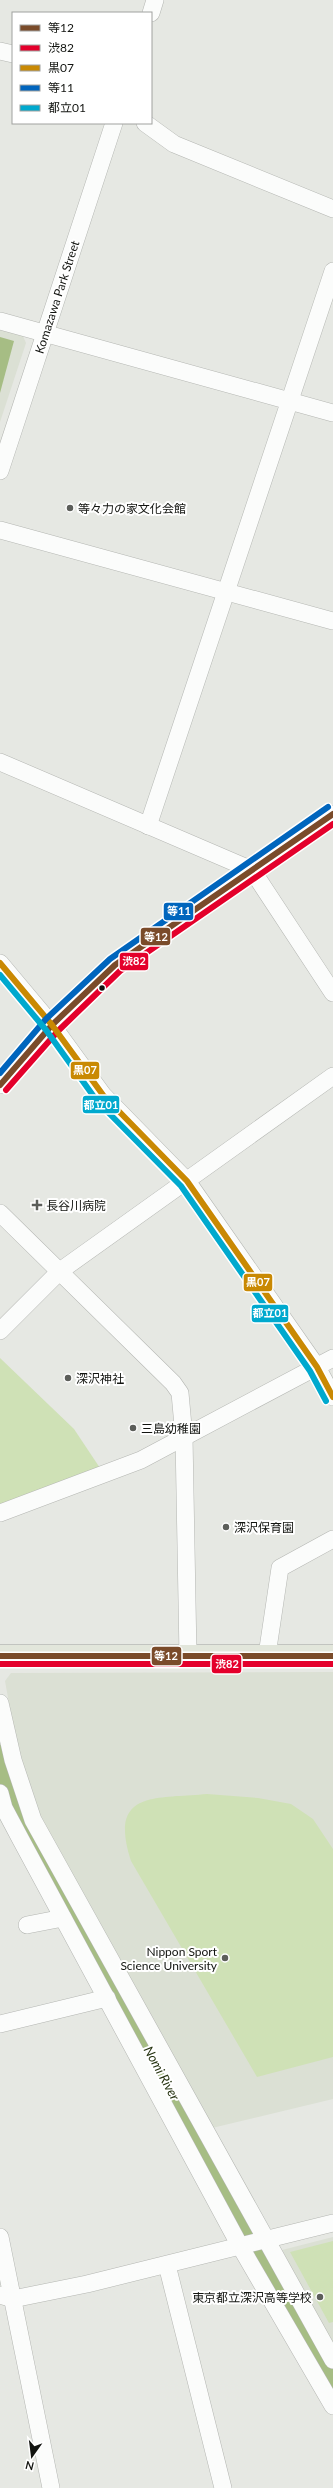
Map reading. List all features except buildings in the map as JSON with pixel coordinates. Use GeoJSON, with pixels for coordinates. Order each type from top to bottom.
{"type":"FeatureCollection","features":[{"type":"Feature","properties":{"kind":"main road"},"geometry":{"type":"LineString","coordinates":[[0,1656],[333,1656]]}},
{"type":"Feature","properties":{"kind":"street"},"geometry":{"type":"LineString","coordinates":[[151,12],[155,0]]}},
{"type":"Feature","properties":{"kind":"street"},"geometry":{"type":"LineString","coordinates":[[0,51],[12,54]]}},
{"type":"Feature","properties":{"kind":"street","name":"Komazawa Park Street"},"geometry":{"type":"LineString","coordinates":[[0,471],[114,124]]}},
{"type":"Feature","properties":{"kind":"street"},"geometry":{"type":"LineString","coordinates":[[146,124],[174,144],[333,209]]}},
{"type":"Feature","properties":{"kind":"street"},"geometry":{"type":"LineString","coordinates":[[148,826],[333,271]]}},
{"type":"Feature","properties":{"kind":"street"},"geometry":{"type":"LineString","coordinates":[[0,321],[333,413]]}},
{"type":"Feature","properties":{"kind":"street"},"geometry":{"type":"LineString","coordinates":[[0,530],[333,621]]}},
{"type":"Feature","properties":{"kind":"street"},"geometry":{"type":"LineString","coordinates":[[0,762],[252,870],[333,993]]}},
{"type":"Feature","properties":{"kind":"street"},"geometry":{"type":"LineString","coordinates":[[0,1085],[52,1026],[115,965],[333,814]]}},
{"type":"Feature","properties":{"kind":"street"},"geometry":{"type":"LineString","coordinates":[[0,963],[52,1026],[103,1095],[187,1181],[317,1367],[333,1397]]}},
{"type":"Feature","properties":{"kind":"street"},"geometry":{"type":"LineString","coordinates":[[0,1331],[60,1271],[333,1076]]}},
{"type":"Feature","properties":{"kind":"street"},"geometry":{"type":"LineString","coordinates":[[0,1214],[173,1383],[180,1393],[184,1437],[188,1656]]}},
{"type":"Feature","properties":{"kind":"street"},"geometry":{"type":"LineString","coordinates":[[0,1513],[141,1460],[333,1358]]}},
{"type":"Feature","properties":{"kind":"street"},"geometry":{"type":"LineString","coordinates":[[267,1655],[280,1568],[333,1539]]}},
{"type":"Feature","properties":{"kind":"street"},"geometry":{"type":"LineString","coordinates":[[0,1703],[13,1760],[33,1820],[75,1898],[130,1992],[264,2239],[333,2360]]}},
{"type":"Feature","properties":{"kind":"street"},"geometry":{"type":"LineString","coordinates":[[1,1804],[242,2245],[333,2406]]}},
{"type":"Feature","properties":{"kind":"street"},"geometry":{"type":"LineString","coordinates":[[27,1925],[63,1918]]}},
{"type":"Feature","properties":{"kind":"street"},"geometry":{"type":"LineString","coordinates":[[0,2024],[107,1998]]}},
{"type":"Feature","properties":{"kind":"street"},"geometry":{"type":"LineString","coordinates":[[6,2297],[167,2265],[264,2239],[333,2223]]}},
{"type":"Feature","properties":{"kind":"street"},"geometry":{"type":"LineString","coordinates":[[0,2237],[6,2297],[51,2488]]}},
{"type":"Feature","properties":{"kind":"street"},"geometry":{"type":"LineString","coordinates":[[167,2265],[223,2488]]}},
{"type":"Feature","properties":{"kind":"shaded area"},"geometry":{"type":"Polygon","coordinates":[[[0,329],[22,334],[26,343],[0,422],[0,329]]]}},
{"type":"Feature","properties":{"kind":"shaded area"},"geometry":{"type":"Polygon","coordinates":[[[0,337],[14,341],[0,393],[0,337]]]}},
{"type":"Feature","properties":{"kind":"shaded area"},"geometry":{"type":"Polygon","coordinates":[[[0,1358],[74,1429],[100,1468],[0,1507],[0,1358]]]}},
{"type":"Feature","properties":{"kind":"shaded area","name":"Nippon Sport Science University"},"geometry":{"type":"Polygon","coordinates":[[[333,1672],[333,2099],[212,2128],[38,1816],[23,1780],[5,1681],[11,1673],[333,1672]]]}},
{"type":"Feature","properties":{"kind":"shaded area"},"geometry":{"type":"Polygon","coordinates":[[[0,1729],[7,1757],[254,2229],[333,2369],[333,2392],[256,2257],[172,2100],[52,1888],[10,1805],[0,1777],[0,1729]]]}},
{"type":"Feature","properties":{"kind":"shaded area"},"geometry":{"type":"Polygon","coordinates":[[[207,1794],[258,1798],[291,1804],[313,1819],[333,1849],[333,2057],[257,2077],[131,1861],[126,1838],[126,1821],[131,1810],[141,1803],[154,1799],[207,1794]]]}},
{"type":"Feature","properties":{"kind":"shaded area","name":"東京都立深沢高等学校"},"geometry":{"type":"Polygon","coordinates":[[[333,2237],[333,2344],[282,2250],[333,2237]]]}},
{"type":"Feature","properties":{"kind":"shaded area","name":"東京都立深沢高等学校"},"geometry":{"type":"Polygon","coordinates":[[[333,2241],[333,2322],[329,2323],[290,2252],[333,2241]]]}},
{"type":"Feature","properties":{"kind":"waterway","name":"Nomi River"},"geometry":{"type":"LineString","coordinates":[[0,1758],[22,1818],[62,1898],[124,2004],[333,2385]]}},
{"type":"Feature","properties":{"kind":"transit line","name":"等11"},"geometry":{"type":"LineString","coordinates":[[0,1073],[46,1019],[110,959],[328,807]]}},
{"type":"Feature","properties":{"kind":"transit line","name":"等12"},"geometry":{"type":"LineString","coordinates":[[0,1085],[52,1025],[115,965],[333,814]]}},
{"type":"Feature","properties":{"kind":"transit line","name":"渋82"},"geometry":{"type":"LineString","coordinates":[[6,1090],[58,1031],[120,971],[333,824]]}},
{"type":"Feature","properties":{"kind":"transit line","name":"黒07"},"geometry":{"type":"LineString","coordinates":[[0,963],[52,1025],[103,1095],[187,1181],[317,1367],[333,1397]]}},
{"type":"Feature","properties":{"kind":"transit line","name":"都立01"},"geometry":{"type":"LineString","coordinates":[[0,975],[46,1030],[97,1101],[181,1186],[310,1371],[326,1401]]}},
{"type":"Feature","properties":{"kind":"transit line","name":"等12"},"geometry":{"type":"LineString","coordinates":[[0,1656],[333,1656]]}},
{"type":"Feature","properties":{"kind":"transit line","name":"渋82"},"geometry":{"type":"LineString","coordinates":[[0,1664],[333,1664]]}},
{"type":"Feature","properties":{"kind":"place","name":"等々力の家文化会館"},"geometry":{"type":"Point","coordinates":[70,508]}},
{"type":"Feature","properties":{"kind":"place","name":"長谷川病院"},"geometry":{"type":"Point","coordinates":[37,1205]}},
{"type":"Feature","properties":{"kind":"place","name":"深沢神社"},"geometry":{"type":"Point","coordinates":[68,1378]}},
{"type":"Feature","properties":{"kind":"place","name":"三島幼稚園"},"geometry":{"type":"Point","coordinates":[133,1428]}},
{"type":"Feature","properties":{"kind":"place","name":"深沢保育園"},"geometry":{"type":"Point","coordinates":[226,1527]}},
{"type":"Feature","properties":{"kind":"place","name":"Nippon Sport Science University"},"geometry":{"type":"Point","coordinates":[225,1958]}},
{"type":"Feature","properties":{"kind":"place","name":"東京都立深沢高等学校"},"geometry":{"type":"Point","coordinates":[320,2297]}}]}
